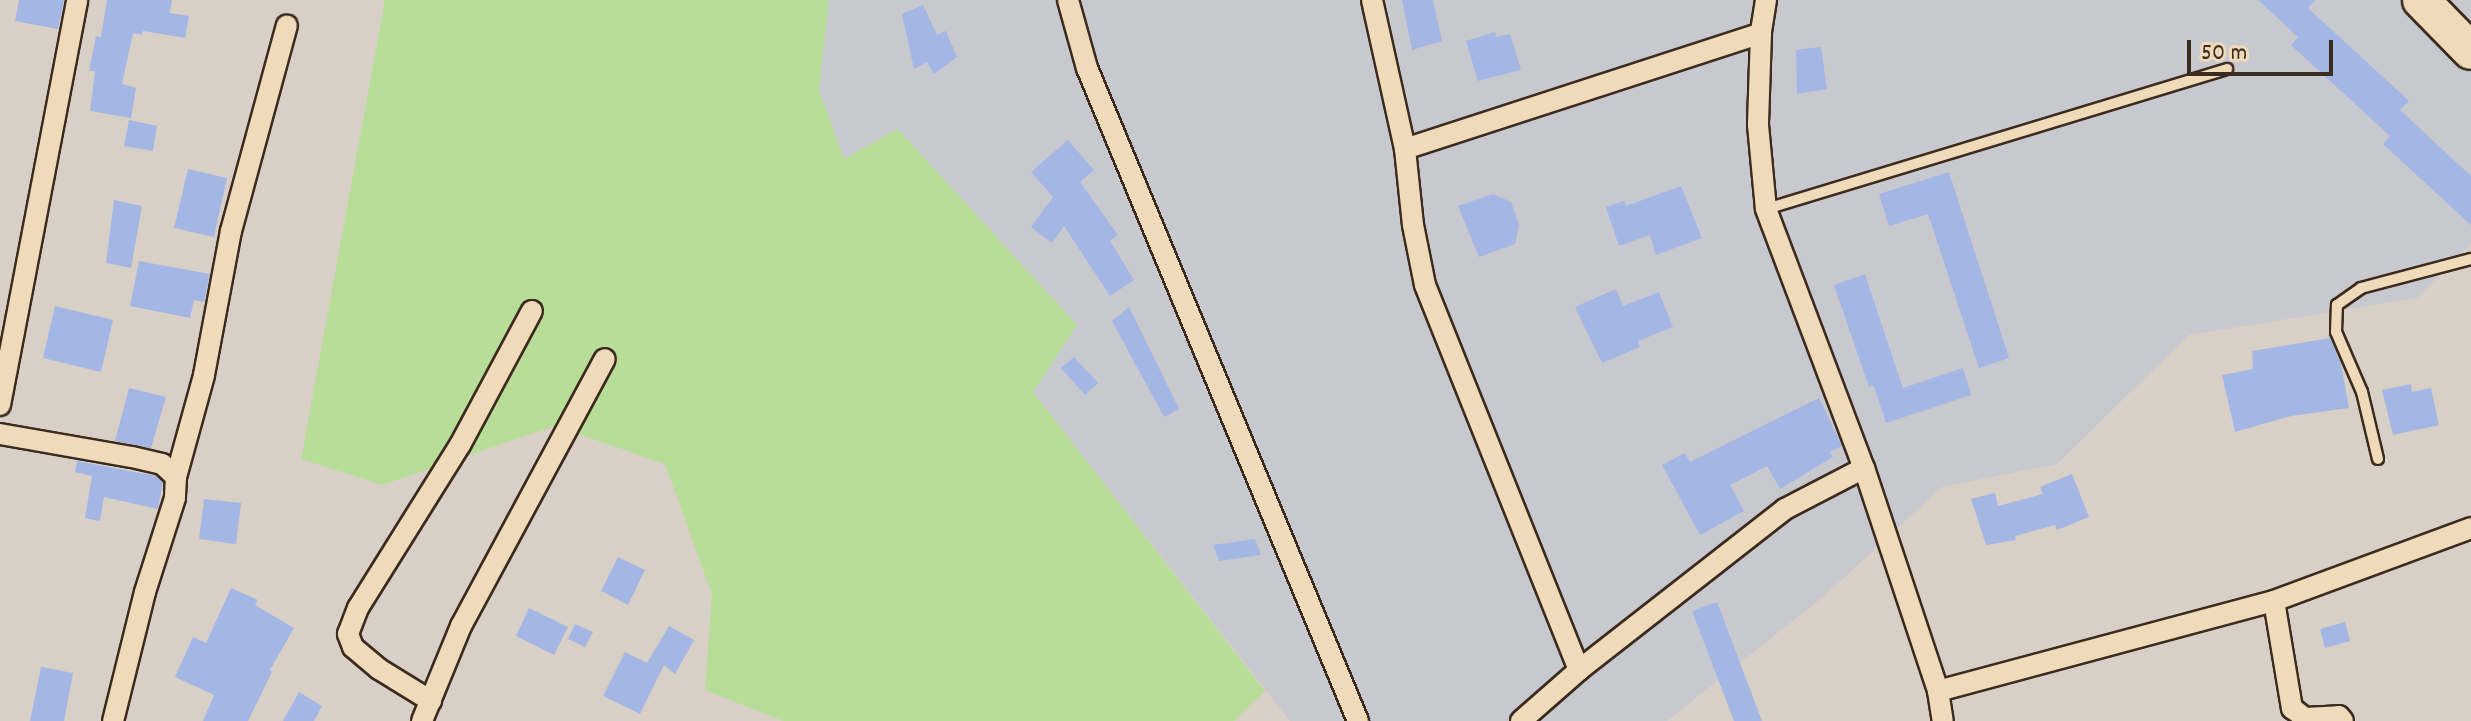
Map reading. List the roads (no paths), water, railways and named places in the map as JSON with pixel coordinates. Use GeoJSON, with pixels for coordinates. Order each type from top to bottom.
{"type":"FeatureCollection","features":[{"type":"Feature","properties":{"kind":"highway"},"geometry":{"type":"LineString","coordinates":[[2421,0],[2471,51]]}},
{"type":"Feature","properties":{"kind":"street"},"geometry":{"type":"LineString","coordinates":[[0,405],[77,0]]}},
{"type":"Feature","properties":{"kind":"street"},"geometry":{"type":"LineString","coordinates":[[1068,0],[1087,68],[1358,721]]}},
{"type":"Feature","properties":{"kind":"street"},"geometry":{"type":"LineString","coordinates":[[1372,0],[1405,149],[1413,225],[1425,285],[1579,670]]}},
{"type":"Feature","properties":{"kind":"street"},"geometry":{"type":"LineString","coordinates":[[1766,0],[1761,33],[1758,125],[1766,209],[1864,468],[1938,691],[1943,721]]}},
{"type":"Feature","properties":{"kind":"street"},"geometry":{"type":"LineString","coordinates":[[113,721],[145,592],[175,498],[176,477],[204,375],[231,231],[287,25]]}},
{"type":"Feature","properties":{"kind":"street"},"geometry":{"type":"LineString","coordinates":[[1405,149],[1761,33]]}},
{"type":"Feature","properties":{"kind":"street"},"geometry":{"type":"LineString","coordinates":[[431,701],[379,669],[353,647],[348,634],[358,608],[460,445],[532,311]]}},
{"type":"Feature","properties":{"kind":"street"},"geometry":{"type":"LineString","coordinates":[[422,721],[461,626],[605,359]]}},
{"type":"Feature","properties":{"kind":"street"},"geometry":{"type":"LineString","coordinates":[[0,434],[162,464],[176,477]]}},
{"type":"Feature","properties":{"kind":"street"},"geometry":{"type":"LineString","coordinates":[[1521,721],[1579,670],[1785,509],[1864,468]]}},
{"type":"Feature","properties":{"kind":"street"},"geometry":{"type":"LineString","coordinates":[[1938,691],[2274,601],[2471,528]]}},
{"type":"Feature","properties":{"kind":"street"},"geometry":{"type":"LineString","coordinates":[[2274,601],[2292,708],[2305,718],[2339,716],[2343,721]]}},
{"type":"Feature","properties":{"kind":"lane"},"geometry":{"type":"LineString","coordinates":[[1766,209],[2227,69]]}},
{"type":"Feature","properties":{"kind":"lane"},"geometry":{"type":"LineString","coordinates":[[2378,459],[2362,392],[2336,332],[2337,305],[2361,288],[2471,259]]}}]}
